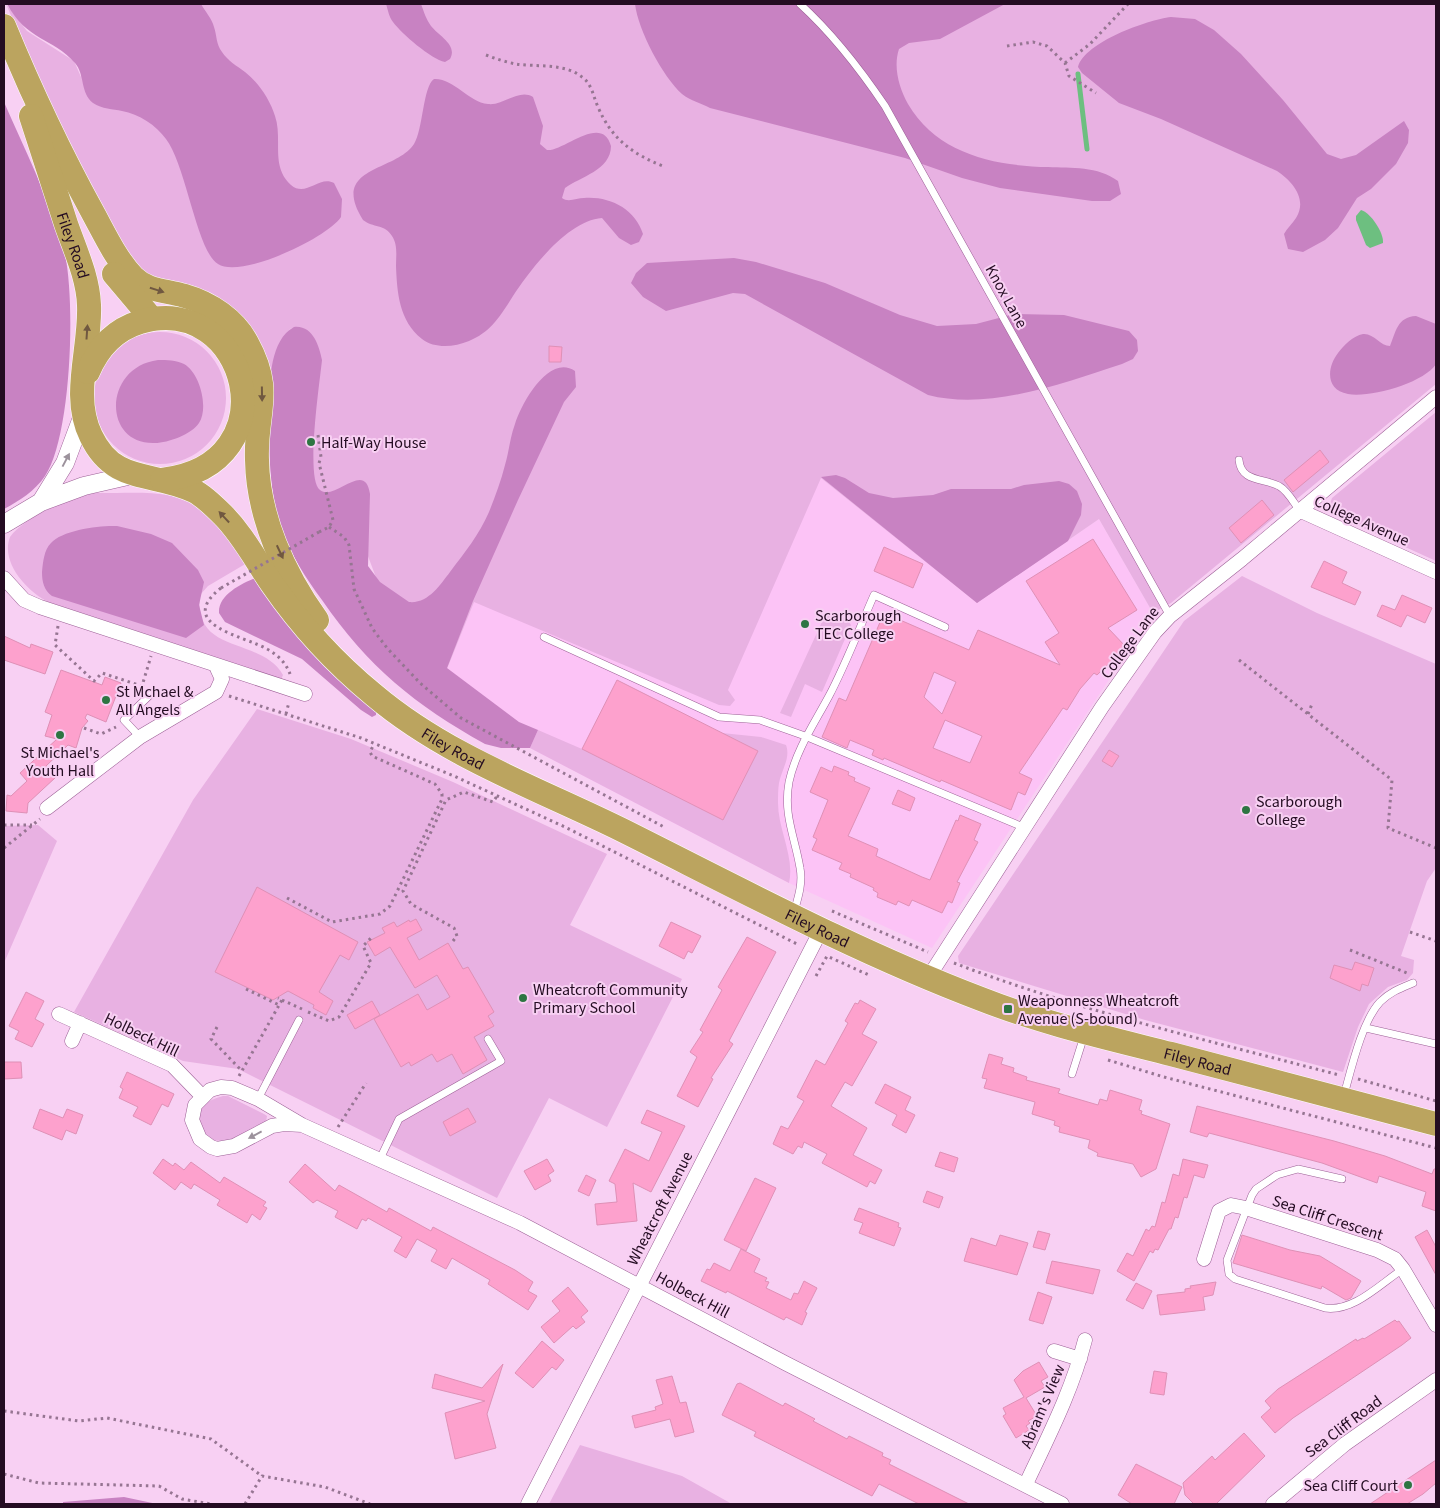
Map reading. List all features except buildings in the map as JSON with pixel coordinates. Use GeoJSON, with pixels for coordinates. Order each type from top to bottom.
{"type":"FeatureCollection","features":[{"type":"Feature","properties":{"kind":"highway"},"geometry":{"type":"LineString","coordinates":[[4,26],[80,189],[122,264],[135,278],[156,291],[185,296],[212,307],[229,320],[246,340],[257,362],[263,389],[256,459],[265,521],[297,589],[327,634],[396,702],[447,732],[570,794],[618,828]]}},
{"type":"Feature","properties":{"kind":"highway","name":"Filey Road"},"geometry":{"type":"LineString","coordinates":[[4,53],[30,116],[84,275],[89,304],[82,403],[83,415],[90,436],[105,459],[132,475],[161,480],[196,492],[222,514],[243,539],[298,620],[328,654],[373,695],[402,718],[487,765],[618,828],[796,906],[822,928],[928,978],[985,1001],[1085,1032],[1346,1088],[1436,1124]]}},
{"type":"Feature","properties":{"kind":"highway","name":"Filey Road"},"geometry":{"type":"LineString","coordinates":[[30,116],[112,271],[152,319]]}},
{"type":"Feature","properties":{"kind":"highway","name":"Filey Road"},"geometry":{"type":"LineString","coordinates":[[84,380],[95,355],[107,340],[128,326],[152,319],[172,319],[194,324],[214,336],[229,352],[240,372],[244,397],[241,476],[247,507],[273,584]]}},
{"type":"Feature","properties":{"kind":"highway","name":"Filey Road"},"geometry":{"type":"LineString","coordinates":[[161,480],[189,475],[202,470],[220,457],[234,439],[242,419]]}},
{"type":"Feature","properties":{"kind":"street","name":"College Lane"},"geometry":{"type":"LineString","coordinates":[[928,978],[1102,707],[1155,632],[1170,616],[1301,511],[1436,397]]}},
{"type":"Feature","properties":{"kind":"street","name":"Filey Road"},"geometry":{"type":"LineString","coordinates":[[41,502],[65,463],[83,415]]}},
{"type":"Feature","properties":{"kind":"street","name":"Filey Road"},"geometry":{"type":"LineString","coordinates":[[4,524],[41,502],[84,486],[132,475]]}},
{"type":"Feature","properties":{"kind":"street","name":"College Avenue"},"geometry":{"type":"LineString","coordinates":[[1301,511],[1436,572]]}},
{"type":"Feature","properties":{"kind":"street"},"geometry":{"type":"LineString","coordinates":[[4,580],[24,600],[60,614],[154,643],[216,666],[305,694]]}},
{"type":"Feature","properties":{"kind":"street"},"geometry":{"type":"LineString","coordinates":[[47,808],[140,737],[216,692],[222,679],[216,666]]}},
{"type":"Feature","properties":{"kind":"street","name":"Wheatcroft Avenue"},"geometry":{"type":"LineString","coordinates":[[528,1504],[822,928]]}},
{"type":"Feature","properties":{"kind":"street","name":"Holbeck Hill"},"geometry":{"type":"LineString","coordinates":[[59,1014],[172,1065],[202,1096],[195,1105],[192,1120],[200,1139],[210,1147],[226,1149],[272,1126],[284,1124],[302,1125]]}},
{"type":"Feature","properties":{"kind":"street"},"geometry":{"type":"LineString","coordinates":[[72,1042],[80,1024]]}},
{"type":"Feature","properties":{"kind":"street"},"geometry":{"type":"LineString","coordinates":[[202,1096],[210,1090],[221,1087],[232,1088]]}},
{"type":"Feature","properties":{"kind":"street","name":"Holbeck Hill"},"geometry":{"type":"LineString","coordinates":[[232,1088],[258,1099],[302,1125],[520,1223],[785,1363],[1062,1504]]}},
{"type":"Feature","properties":{"kind":"street","name":"Sea Cliff Crescent"},"geometry":{"type":"LineString","coordinates":[[1204,1259],[1219,1211],[1231,1205],[1246,1208],[1377,1250],[1395,1259],[1403,1269],[1436,1325]]}},
{"type":"Feature","properties":{"kind":"street","name":"Abram's View"},"geometry":{"type":"LineString","coordinates":[[1026,1484],[1061,1411],[1085,1340]]}},
{"type":"Feature","properties":{"kind":"street"},"geometry":{"type":"LineString","coordinates":[[1054,1351],[1080,1359]]}},
{"type":"Feature","properties":{"kind":"street","name":"Sea Cliff Road"},"geometry":{"type":"LineString","coordinates":[[1273,1504],[1345,1444],[1436,1380]]}},
{"type":"Feature","properties":{"kind":"lane","name":"Knox Lane"},"geometry":{"type":"LineString","coordinates":[[800,4],[821,23],[859,68],[885,106],[1170,616]]}},
{"type":"Feature","properties":{"kind":"lane"},"geometry":{"type":"LineString","coordinates":[[1239,460],[1244,474],[1250,478],[1278,486],[1301,511]]}},
{"type":"Feature","properties":{"kind":"lane"},"geometry":{"type":"LineString","coordinates":[[796,906],[801,869],[790,832],[787,803],[790,781],[805,736],[830,695],[874,595],[945,627]]}},
{"type":"Feature","properties":{"kind":"lane"},"geometry":{"type":"LineString","coordinates":[[544,637],[719,716],[760,720],[805,736],[1023,828]]}},
{"type":"Feature","properties":{"kind":"lane"},"geometry":{"type":"LineString","coordinates":[[140,737],[124,720],[153,692]]}},
{"type":"Feature","properties":{"kind":"lane"},"geometry":{"type":"LineString","coordinates":[[1346,1088],[1366,1028],[1378,1004],[1389,994],[1414,980]]}},
{"type":"Feature","properties":{"kind":"lane"},"geometry":{"type":"LineString","coordinates":[[258,1099],[299,1020]]}},
{"type":"Feature","properties":{"kind":"lane"},"geometry":{"type":"LineString","coordinates":[[1366,1028],[1436,1044]]}},
{"type":"Feature","properties":{"kind":"lane"},"geometry":{"type":"LineString","coordinates":[[1072,1074],[1085,1032]]}},
{"type":"Feature","properties":{"kind":"lane"},"geometry":{"type":"LineString","coordinates":[[379,1161],[399,1119],[501,1061],[488,1039]]}},
{"type":"Feature","properties":{"kind":"lane"},"geometry":{"type":"LineString","coordinates":[[1342,1179],[1306,1169],[1290,1170],[1260,1185],[1252,1194],[1227,1260],[1229,1274],[1235,1279],[1335,1310],[1350,1305],[1403,1269]]}},
{"type":"Feature","properties":{"kind":"path"},"geometry":{"type":"LineString","coordinates":[[1065,63],[1090,44],[1128,4]]}},
{"type":"Feature","properties":{"kind":"path"},"geometry":{"type":"LineString","coordinates":[[1006,46],[1033,42],[1047,46],[1065,63],[1067,72],[1073,78],[1096,93]]}},
{"type":"Feature","properties":{"kind":"path"},"geometry":{"type":"LineString","coordinates":[[486,56],[515,64],[559,68],[580,75],[591,87],[605,122],[620,142],[638,155],[663,166]]}},
{"type":"Feature","properties":{"kind":"path"},"geometry":{"type":"LineString","coordinates":[[286,714],[291,690],[291,677],[286,664],[267,648],[215,628],[206,610],[209,597],[221,588],[329,527],[333,516],[319,463],[321,457],[318,435]]}},
{"type":"Feature","properties":{"kind":"path"},"geometry":{"type":"LineString","coordinates":[[329,527],[344,537],[349,545],[354,589],[372,628],[420,684],[461,718],[667,829]]}},
{"type":"Feature","properties":{"kind":"path"},"geometry":{"type":"LineString","coordinates":[[60,614],[54,645],[94,681],[102,673],[142,686],[153,692]]}},
{"type":"Feature","properties":{"kind":"path"},"geometry":{"type":"LineString","coordinates":[[142,686],[154,643]]}},
{"type":"Feature","properties":{"kind":"path"},"geometry":{"type":"LineString","coordinates":[[1239,660],[1392,780],[1388,828],[1436,848]]}},
{"type":"Feature","properties":{"kind":"path"},"geometry":{"type":"LineString","coordinates":[[216,692],[374,744],[497,796],[565,827],[799,944]]}},
{"type":"Feature","properties":{"kind":"path"},"geometry":{"type":"LineString","coordinates":[[1308,714],[1312,704]]}},
{"type":"Feature","properties":{"kind":"path"},"geometry":{"type":"LineString","coordinates":[[84,728],[101,734],[110,731],[124,720]]}},
{"type":"Feature","properties":{"kind":"path"},"geometry":{"type":"LineString","coordinates":[[287,898],[332,922],[380,914],[390,906],[442,799],[442,794],[435,784],[372,756],[370,752],[374,744]]}},
{"type":"Feature","properties":{"kind":"path"},"geometry":{"type":"LineString","coordinates":[[453,941],[457,936],[454,928],[411,904],[403,891],[446,800],[464,792],[493,802],[497,796]]}},
{"type":"Feature","properties":{"kind":"path"},"geometry":{"type":"LineString","coordinates":[[4,848],[46,814],[47,808]]}},
{"type":"Feature","properties":{"kind":"path"},"geometry":{"type":"LineString","coordinates":[[4,825],[33,825]]}},
{"type":"Feature","properties":{"kind":"path"},"geometry":{"type":"LineString","coordinates":[[796,906],[1006,983],[1183,1034],[1346,1088],[1436,1101]]}},
{"type":"Feature","properties":{"kind":"path"},"geometry":{"type":"LineString","coordinates":[[1410,932],[1436,941]]}},
{"type":"Feature","properties":{"kind":"path"},"geometry":{"type":"LineString","coordinates":[[278,998],[324,1020],[332,1021],[339,1017],[371,963],[363,946],[372,938]]}},
{"type":"Feature","properties":{"kind":"path"},"geometry":{"type":"LineString","coordinates":[[1350,950],[1414,980]]}},
{"type":"Feature","properties":{"kind":"path"},"geometry":{"type":"LineString","coordinates":[[246,989],[279,1006]]}},
{"type":"Feature","properties":{"kind":"path"},"geometry":{"type":"LineString","coordinates":[[232,1088],[282,1000]]}},
{"type":"Feature","properties":{"kind":"path"},"geometry":{"type":"LineString","coordinates":[[217,1027],[211,1039],[242,1071]]}},
{"type":"Feature","properties":{"kind":"path"},"geometry":{"type":"LineString","coordinates":[[331,1138],[366,1083]]}},
{"type":"Feature","properties":{"kind":"path"},"geometry":{"type":"LineString","coordinates":[[4,1411],[80,1421],[107,1418],[211,1438],[262,1476],[326,1487],[370,1504]]}},
{"type":"Feature","properties":{"kind":"path"},"geometry":{"type":"LineString","coordinates":[[4,1474],[39,1483],[159,1486],[182,1499],[211,1504]]}},
{"type":"Feature","properties":{"kind":"path"},"geometry":{"type":"LineString","coordinates":[[245,1504],[262,1476]]}},
{"type":"Feature","properties":{"kind":"shaded area"},"geometry":{"type":"Polygon","coordinates":[[[6,4],[27,31],[74,61],[81,77],[96,4],[1436,4],[1436,384],[1171,603],[1153,613],[1099,519],[977,603],[821,478],[728,690],[735,700],[730,706],[719,705],[474,602],[447,669],[386,604],[354,519],[317,501],[297,455],[308,349],[293,328],[290,329],[279,347],[270,380],[259,352],[136,267],[97,202],[36,73],[6,4]]]}},
{"type":"Feature","properties":{"kind":"shaded area"},"geometry":{"type":"Polygon","coordinates":[[[7,4],[201,4],[213,24],[222,52],[255,81],[270,104],[277,125],[279,161],[285,178],[291,185],[302,189],[328,181],[334,183],[342,199],[341,217],[333,226],[319,235],[283,254],[245,266],[229,267],[218,264],[204,243],[180,168],[173,151],[162,134],[147,121],[135,115],[104,108],[93,103],[86,94],[80,72],[75,63],[57,48],[31,32],[15,16],[7,4]]]}},
{"type":"Feature","properties":{"kind":"shaded area"},"geometry":{"type":"Polygon","coordinates":[[[386,4],[421,4],[431,26],[450,45],[452,54],[450,59],[445,62],[439,60],[410,39],[392,20],[386,4]]]}},
{"type":"Feature","properties":{"kind":"shaded area"},"geometry":{"type":"Polygon","coordinates":[[[635,4],[1005,4],[940,39],[909,43],[899,49],[897,56],[898,77],[908,104],[920,121],[935,135],[951,146],[969,154],[1008,164],[1093,170],[1118,181],[1121,194],[1110,201],[1092,201],[1000,188],[962,178],[905,158],[710,108],[682,94],[667,76],[646,39],[635,4]]]}},
{"type":"Feature","properties":{"kind":"shaded area"},"geometry":{"type":"Polygon","coordinates":[[[1171,17],[1195,19],[1214,30],[1241,54],[1283,100],[1327,154],[1341,159],[1356,155],[1404,121],[1409,130],[1408,143],[1396,164],[1371,189],[1357,198],[1338,228],[1325,240],[1303,252],[1288,249],[1284,234],[1296,218],[1300,204],[1297,191],[1293,185],[1277,171],[1161,119],[1119,103],[1082,73],[1078,67],[1083,58],[1092,49],[1104,41],[1133,28],[1171,17]]]}},
{"type":"Feature","properties":{"kind":"shaded area"},"geometry":{"type":"Polygon","coordinates":[[[434,79],[448,82],[474,99],[488,104],[494,104],[522,95],[533,97],[543,126],[540,144],[547,150],[562,146],[591,133],[599,133],[606,137],[611,146],[610,154],[606,161],[594,172],[565,188],[562,198],[570,200],[594,198],[612,202],[628,211],[639,225],[643,234],[639,242],[631,245],[619,238],[602,218],[576,227],[540,260],[520,285],[500,316],[489,328],[469,341],[445,346],[427,342],[414,332],[408,324],[399,296],[394,239],[386,230],[363,220],[355,202],[354,189],[359,180],[369,172],[394,160],[414,144],[425,99],[430,83],[434,79]]]}},
{"type":"Feature","properties":{"kind":"shaded area"},"geometry":{"type":"Polygon","coordinates":[[[4,102],[42,189],[62,242],[67,264],[70,326],[66,397],[54,457],[45,476],[32,491],[4,509],[4,102]]]}},
{"type":"Feature","properties":{"kind":"shaded area"},"geometry":{"type":"Polygon","coordinates":[[[1361,210],[1369,215],[1376,224],[1383,243],[1370,248],[1366,245],[1356,220],[1356,216],[1361,210]]]}},
{"type":"Feature","properties":{"kind":"shaded area"},"geometry":{"type":"Polygon","coordinates":[[[734,258],[756,262],[825,283],[900,315],[937,326],[976,324],[1014,314],[1064,315],[1129,331],[1137,340],[1138,351],[1133,359],[1122,364],[1026,393],[976,400],[952,399],[928,395],[745,294],[733,293],[666,311],[643,297],[631,283],[636,273],[647,263],[734,258]]]}},
{"type":"Feature","properties":{"kind":"shaded area"},"geometry":{"type":"Polygon","coordinates":[[[1416,316],[1436,324],[1436,364],[1430,371],[1396,388],[1369,394],[1348,394],[1335,388],[1330,377],[1330,371],[1334,359],[1349,341],[1359,335],[1367,334],[1390,346],[1401,322],[1416,316]]]}},
{"type":"Feature","properties":{"kind":"shaded area"},"geometry":{"type":"Polygon","coordinates":[[[294,327],[301,327],[310,333],[317,343],[322,360],[315,429],[314,468],[316,482],[320,490],[326,492],[356,481],[362,480],[367,484],[370,494],[368,566],[380,582],[409,602],[422,600],[438,588],[481,528],[500,483],[518,415],[530,394],[546,375],[556,369],[565,367],[575,371],[576,387],[564,402],[518,500],[473,601],[447,668],[519,722],[538,730],[530,748],[501,748],[485,744],[415,699],[375,665],[357,645],[339,624],[299,566],[285,538],[277,513],[271,482],[269,450],[269,403],[273,361],[280,341],[294,327]]]}},
{"type":"Feature","properties":{"kind":"shaded area"},"geometry":{"type":"Polygon","coordinates":[[[160,332],[173,333],[185,337],[207,351],[221,373],[225,385],[225,411],[221,423],[207,445],[185,459],[173,463],[160,464],[147,463],[135,459],[113,445],[99,423],[95,411],[94,398],[95,385],[99,373],[113,351],[135,337],[147,333],[160,332]]]}},
{"type":"Feature","properties":{"kind":"shaded area"},"geometry":{"type":"Polygon","coordinates":[[[158,360],[178,362],[190,369],[201,391],[203,409],[199,423],[191,431],[173,440],[155,443],[138,440],[125,432],[118,419],[116,405],[119,390],[127,376],[140,366],[158,360]]]}},
{"type":"Feature","properties":{"kind":"shaded area"},"geometry":{"type":"Polygon","coordinates":[[[565,368],[821,477],[977,603],[1099,519],[1153,613],[932,948],[789,883],[530,748],[537,730],[519,722],[447,669],[565,368]]]}},
{"type":"Feature","properties":{"kind":"shaded area"},"geometry":{"type":"Polygon","coordinates":[[[1436,412],[1436,561],[1337,516],[1332,512],[1330,506],[1332,498],[1436,412]]]}},
{"type":"Feature","properties":{"kind":"shaded area"},"geometry":{"type":"Polygon","coordinates":[[[836,475],[845,478],[869,493],[893,498],[933,495],[951,489],[1011,489],[1024,485],[1059,481],[1069,484],[1077,491],[1082,504],[1081,515],[1068,541],[977,603],[821,477],[836,475]]]}},
{"type":"Feature","properties":{"kind":"shaded area"},"geometry":{"type":"Polygon","coordinates":[[[94,493],[151,493],[166,495],[192,503],[209,516],[247,563],[208,586],[200,595],[201,614],[207,628],[217,637],[260,655],[273,663],[283,675],[281,680],[232,666],[227,661],[48,602],[25,584],[12,566],[9,557],[10,537],[26,522],[37,515],[61,503],[94,493]]]}},
{"type":"Feature","properties":{"kind":"shaded area"},"geometry":{"type":"Polygon","coordinates":[[[101,526],[117,526],[151,534],[172,543],[198,570],[204,582],[199,605],[204,625],[186,638],[49,594],[42,579],[43,560],[49,546],[56,538],[72,532],[101,526]]]}},
{"type":"Feature","properties":{"kind":"shaded area","name":"Scarborough College"},"geometry":{"type":"Polygon","coordinates":[[[1242,576],[1317,613],[1436,664],[1436,868],[1427,881],[1401,956],[1414,960],[1413,973],[1407,980],[1388,987],[1369,1004],[1358,1027],[1343,1072],[1145,1020],[959,963],[958,956],[1184,621],[1242,576]]]}},
{"type":"Feature","properties":{"kind":"shaded area"},"geometry":{"type":"Polygon","coordinates":[[[255,578],[309,648],[376,712],[376,715],[372,717],[361,710],[302,659],[225,622],[219,613],[222,601],[231,591],[255,578]]]}},
{"type":"Feature","properties":{"kind":"shaded area"},"geometry":{"type":"Polygon","coordinates":[[[827,611],[847,619],[851,625],[822,692],[805,684],[791,717],[780,713],[827,611]]]}},
{"type":"Feature","properties":{"kind":"shaded area"},"geometry":{"type":"Polygon","coordinates":[[[257,709],[351,739],[453,782],[607,854],[570,925],[682,979],[607,1127],[549,1098],[497,1198],[238,1069],[183,1061],[74,1012],[193,800],[257,709]]]}},
{"type":"Feature","properties":{"kind":"shaded area"},"geometry":{"type":"Polygon","coordinates":[[[538,730],[582,749],[723,820],[758,751],[722,733],[761,737],[786,745],[787,755],[779,783],[778,803],[790,863],[789,883],[530,748],[538,730]]]}},
{"type":"Feature","properties":{"kind":"shaded area"},"geometry":{"type":"Polygon","coordinates":[[[38,825],[57,841],[4,963],[4,826],[38,825]]]}},
{"type":"Feature","properties":{"kind":"shaded area"},"geometry":{"type":"Polygon","coordinates":[[[223,1096],[228,1096],[264,1114],[267,1116],[266,1122],[232,1140],[213,1141],[201,1127],[198,1121],[198,1114],[206,1103],[223,1096]]]}},
{"type":"Feature","properties":{"kind":"shaded area"},"geometry":{"type":"Polygon","coordinates":[[[580,1445],[682,1476],[732,1504],[549,1504],[580,1445]]]}},
{"type":"Feature","properties":{"kind":"shaded area"},"geometry":{"type":"Polygon","coordinates":[[[124,1497],[157,1504],[63,1504],[63,1502],[124,1497]]]}},
{"type":"Feature","properties":{"kind":"waterway"},"geometry":{"type":"LineString","coordinates":[[1078,74],[1087,149]]}},
{"type":"Feature","properties":{"kind":"place","name":"Half-Way House"},"geometry":{"type":"Point","coordinates":[311,442]}},
{"type":"Feature","properties":{"kind":"place","name":"Scarborough TEC College"},"geometry":{"type":"Point","coordinates":[805,624]}},
{"type":"Feature","properties":{"kind":"place","name":"St Mchael & All Angels"},"geometry":{"type":"Point","coordinates":[106,700]}},
{"type":"Feature","properties":{"kind":"place","name":"St Michael's Youth Hall"},"geometry":{"type":"Point","coordinates":[60,735]}},
{"type":"Feature","properties":{"kind":"place","name":"Scarborough College"},"geometry":{"type":"Point","coordinates":[1246,810]}},
{"type":"Feature","properties":{"kind":"place","name":"Wheatcroft Community Primary School"},"geometry":{"type":"Point","coordinates":[523,998]}},
{"type":"Feature","properties":{"kind":"place","name":"Weaponness Wheatcroft Avenue (S-bound)"},"geometry":{"type":"Point","coordinates":[1008,1009]}},
{"type":"Feature","properties":{"kind":"place","name":"Sea Cliff Court"},"geometry":{"type":"Point","coordinates":[1408,1485]}}]}
